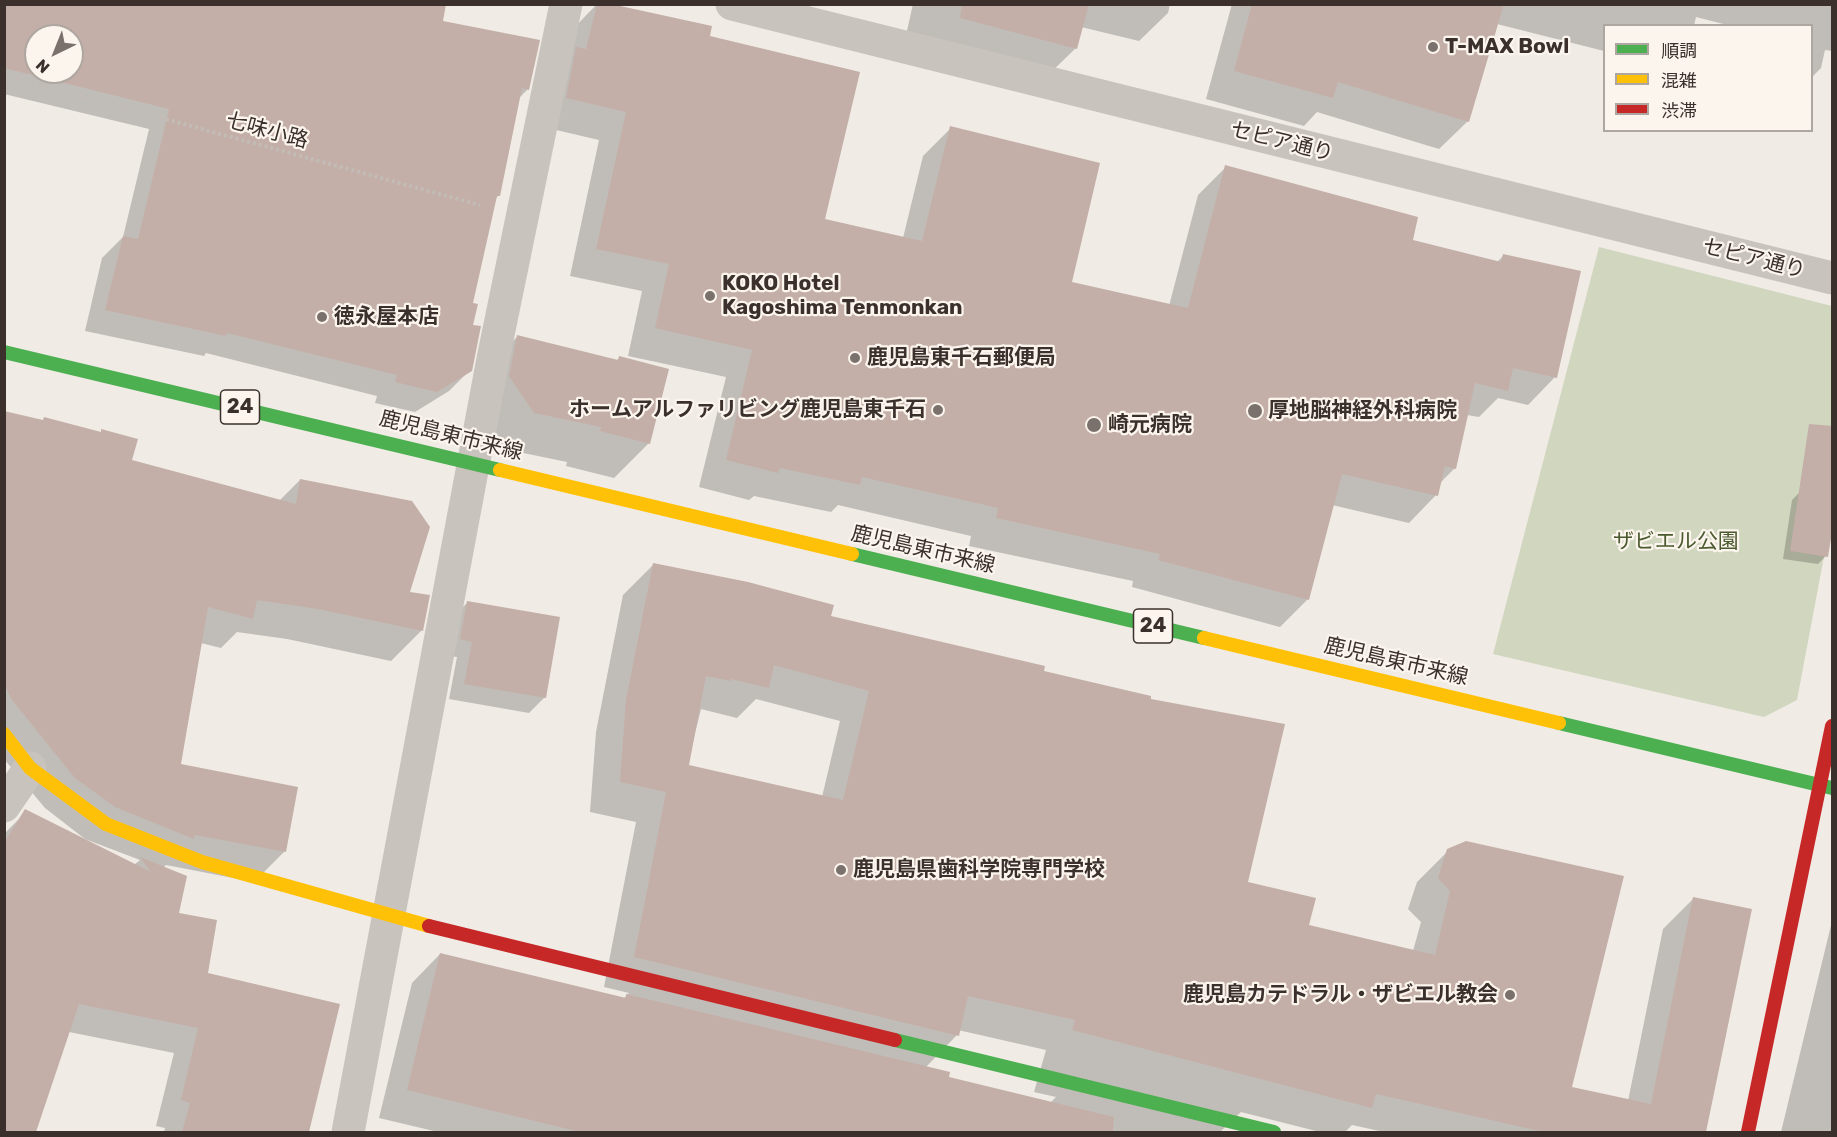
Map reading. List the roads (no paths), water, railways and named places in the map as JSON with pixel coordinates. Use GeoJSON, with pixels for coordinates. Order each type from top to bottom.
{"type":"FeatureCollection","features":[{"type":"Feature","properties":{"kind":"main road","name":"鹿児島東市来線"},"geometry":{"type":"LineString","coordinates":[[4,352],[1826,786]]}},
{"type":"Feature","properties":{"kind":"main road"},"geometry":{"type":"LineString","coordinates":[[1748,1132],[1826,786],[1833,726]]}},
{"type":"Feature","properties":{"kind":"main road"},"geometry":{"type":"LineString","coordinates":[[4,734],[30,768],[106,824],[202,862],[387,916],[1274,1132]]}},
{"type":"Feature","properties":{"kind":"street"},"geometry":{"type":"LineString","coordinates":[[348,1132],[521,216],[566,4]]}},
{"type":"Feature","properties":{"kind":"street","name":"セピア通り"},"geometry":{"type":"LineString","coordinates":[[732,4],[1833,279]]}},
{"type":"Feature","properties":{"kind":"street"},"geometry":{"type":"LineString","coordinates":[[4,806],[30,768]]}},
{"type":"Feature","properties":{"kind":"place","name":"T-MAX Bowl"},"geometry":{"type":"Point","coordinates":[1433,47]}},
{"type":"Feature","properties":{"kind":"place","name":"KOKO Hotel Kagoshima Tenmonkan"},"geometry":{"type":"Point","coordinates":[710,296]}},
{"type":"Feature","properties":{"kind":"place","name":"徳永屋本店"},"geometry":{"type":"Point","coordinates":[322,317]}},
{"type":"Feature","properties":{"kind":"place","name":"鹿児島東千石郵便局"},"geometry":{"type":"Point","coordinates":[855,358]}},
{"type":"Feature","properties":{"kind":"place","name":"ホームアルファリビング鹿児島東千石"},"geometry":{"type":"Point","coordinates":[938,410]}},
{"type":"Feature","properties":{"kind":"place","name":"厚地脳神経外科病院"},"geometry":{"type":"Point","coordinates":[1255,411]}},
{"type":"Feature","properties":{"kind":"place","name":"崎元病院"},"geometry":{"type":"Point","coordinates":[1094,425]}},
{"type":"Feature","properties":{"kind":"place","name":"鹿児島県歯科学院専門学校"},"geometry":{"type":"Point","coordinates":[841,870]}},
{"type":"Feature","properties":{"kind":"place","name":"鹿児島カテドラル・ザビエル教会"},"geometry":{"type":"Point","coordinates":[1510,995]}},
{"type":"Feature","properties":{"kind":"park label","name":"ザビエル公園"},"geometry":{"type":"Point","coordinates":[1676,542]}}]}
